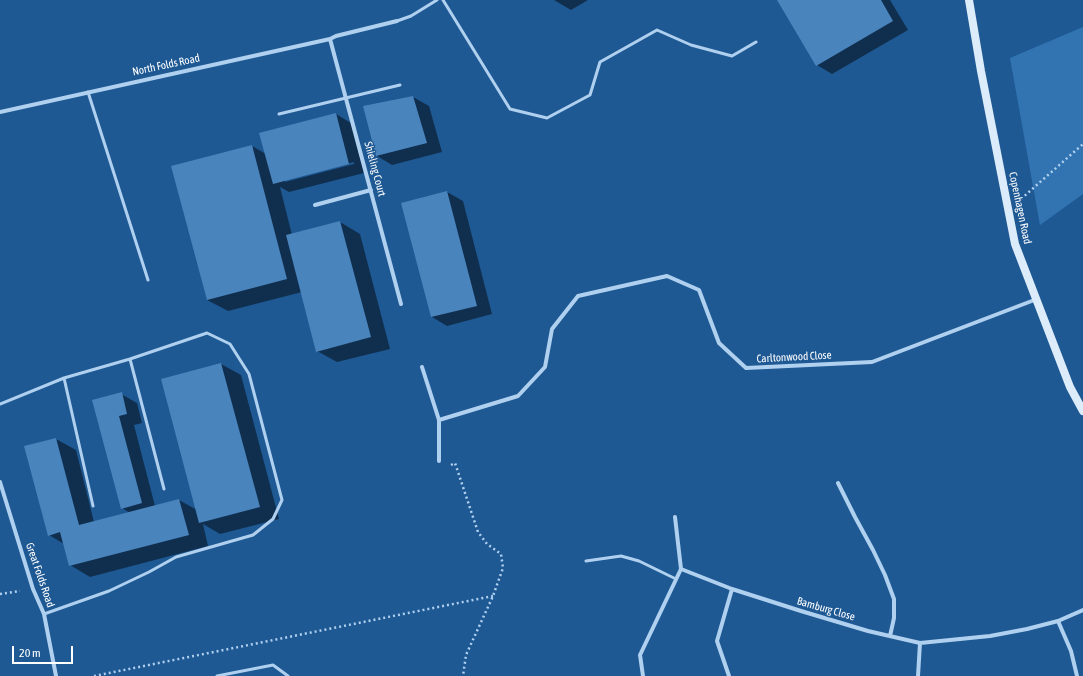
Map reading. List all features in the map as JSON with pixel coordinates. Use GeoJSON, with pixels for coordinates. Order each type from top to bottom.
{"type":"FeatureCollection","features":[{"type":"Feature","properties":{"kind":"street","name":"Copenhagen Road"},"geometry":{"type":"LineString","coordinates":[[969,0],[981,71],[1015,244],[1070,387],[1083,412]]}},
{"type":"Feature","properties":{"kind":"street","name":"North Folds Road"},"geometry":{"type":"LineString","coordinates":[[0,112],[330,39],[336,36],[397,21]]}},
{"type":"Feature","properties":{"kind":"street","name":"Shieling Court"},"geometry":{"type":"LineString","coordinates":[[330,39],[401,304]]}},
{"type":"Feature","properties":{"kind":"street"},"geometry":{"type":"LineString","coordinates":[[315,205],[371,190]]}},
{"type":"Feature","properties":{"kind":"street","name":"Carltonwood Close"},"geometry":{"type":"LineString","coordinates":[[439,420],[518,396],[545,367],[552,329],[578,296],[667,276],[699,290],[719,344],[746,368],[872,362],[1037,299]]}},
{"type":"Feature","properties":{"kind":"street"},"geometry":{"type":"LineString","coordinates":[[422,367],[439,420],[439,461]]}},
{"type":"Feature","properties":{"kind":"street","name":"Great Folds Road"},"geometry":{"type":"LineString","coordinates":[[0,482],[33,589],[44,614],[56,676]]}},
{"type":"Feature","properties":{"kind":"street"},"geometry":{"type":"LineString","coordinates":[[838,482],[885,575],[894,599],[894,618],[890,636]]}},
{"type":"Feature","properties":{"kind":"street"},"geometry":{"type":"LineString","coordinates":[[643,676],[640,655],[681,569],[675,517]]}},
{"type":"Feature","properties":{"kind":"street","name":"Bamburg Close"},"geometry":{"type":"LineString","coordinates":[[681,569],[732,589],[801,611],[920,643],[990,636],[1026,629],[1058,621],[1083,610]]}},
{"type":"Feature","properties":{"kind":"street"},"geometry":{"type":"LineString","coordinates":[[729,676],[717,641],[732,589]]}},
{"type":"Feature","properties":{"kind":"street"},"geometry":{"type":"LineString","coordinates":[[1058,621],[1071,651],[1077,676]]}},
{"type":"Feature","properties":{"kind":"street"},"geometry":{"type":"LineString","coordinates":[[918,676],[920,643]]}},
{"type":"Feature","properties":{"kind":"lane"},"geometry":{"type":"LineString","coordinates":[[397,21],[411,16],[437,0]]}},
{"type":"Feature","properties":{"kind":"lane"},"geometry":{"type":"LineString","coordinates":[[444,0],[510,110],[547,118],[590,95],[600,62],[657,30],[691,45],[732,56],[756,42]]}},
{"type":"Feature","properties":{"kind":"lane"},"geometry":{"type":"LineString","coordinates":[[278,114],[400,85]]}},
{"type":"Feature","properties":{"kind":"lane"},"geometry":{"type":"LineString","coordinates":[[88,92],[148,280]]}},
{"type":"Feature","properties":{"kind":"lane"},"geometry":{"type":"LineString","coordinates":[[0,404],[64,378],[130,359],[207,333],[230,344],[249,374],[282,500],[273,520],[253,535],[176,557],[109,591],[44,614]]}},
{"type":"Feature","properties":{"kind":"lane"},"geometry":{"type":"LineString","coordinates":[[130,359],[164,488]]}},
{"type":"Feature","properties":{"kind":"lane"},"geometry":{"type":"LineString","coordinates":[[64,378],[93,506]]}},
{"type":"Feature","properties":{"kind":"lane"},"geometry":{"type":"LineString","coordinates":[[586,561],[621,556],[639,561],[676,579]]}},
{"type":"Feature","properties":{"kind":"lane"},"geometry":{"type":"LineString","coordinates":[[216,676],[273,665],[288,676]]}},
{"type":"Feature","properties":{"kind":"path"},"geometry":{"type":"LineString","coordinates":[[1008,210],[1083,144]]}},
{"type":"Feature","properties":{"kind":"path"},"geometry":{"type":"LineString","coordinates":[[439,461],[442,468],[455,463],[478,532],[487,544],[502,554],[503,568],[493,596],[466,655],[463,676]]}},
{"type":"Feature","properties":{"kind":"path"},"geometry":{"type":"LineString","coordinates":[[0,594],[33,589]]}},
{"type":"Feature","properties":{"kind":"path"},"geometry":{"type":"LineString","coordinates":[[94,676],[493,596]]}},
{"type":"Feature","properties":{"kind":"shaded area"},"geometry":{"type":"Polygon","coordinates":[[[1083,27],[1083,194],[1040,225],[1010,58],[1083,27]]]}},
{"type":"Feature","properties":{"kind":"building"},"geometry":{"type":"Polygon","coordinates":[[[777,0],[881,0],[893,21],[816,66],[777,0]]]}},
{"type":"Feature","properties":{"kind":"building"},"geometry":{"type":"Polygon","coordinates":[[[413,96],[427,143],[376,156],[363,106],[413,96]]]}},
{"type":"Feature","properties":{"kind":"building"},"geometry":{"type":"Polygon","coordinates":[[[336,113],[349,164],[273,184],[259,133],[336,113]]]}},
{"type":"Feature","properties":{"kind":"building"},"geometry":{"type":"Polygon","coordinates":[[[252,145],[287,279],[207,300],[171,166],[252,145]]]}},
{"type":"Feature","properties":{"kind":"building"},"geometry":{"type":"Polygon","coordinates":[[[447,191],[477,306],[431,317],[401,203],[447,191]]]}},
{"type":"Feature","properties":{"kind":"building"},"geometry":{"type":"Polygon","coordinates":[[[340,221],[371,337],[316,352],[286,235],[340,221]]]}},
{"type":"Feature","properties":{"kind":"building"},"geometry":{"type":"Polygon","coordinates":[[[221,363],[260,507],[199,523],[161,379],[221,363]]]}},
{"type":"Feature","properties":{"kind":"building"},"geometry":{"type":"Polygon","coordinates":[[[122,392],[127,414],[119,416],[142,503],[121,509],[92,400],[122,392]]]}},
{"type":"Feature","properties":{"kind":"building"},"geometry":{"type":"Polygon","coordinates":[[[56,438],[79,525],[179,499],[189,535],[69,566],[60,532],[48,536],[24,446],[56,438]]]}}]}
